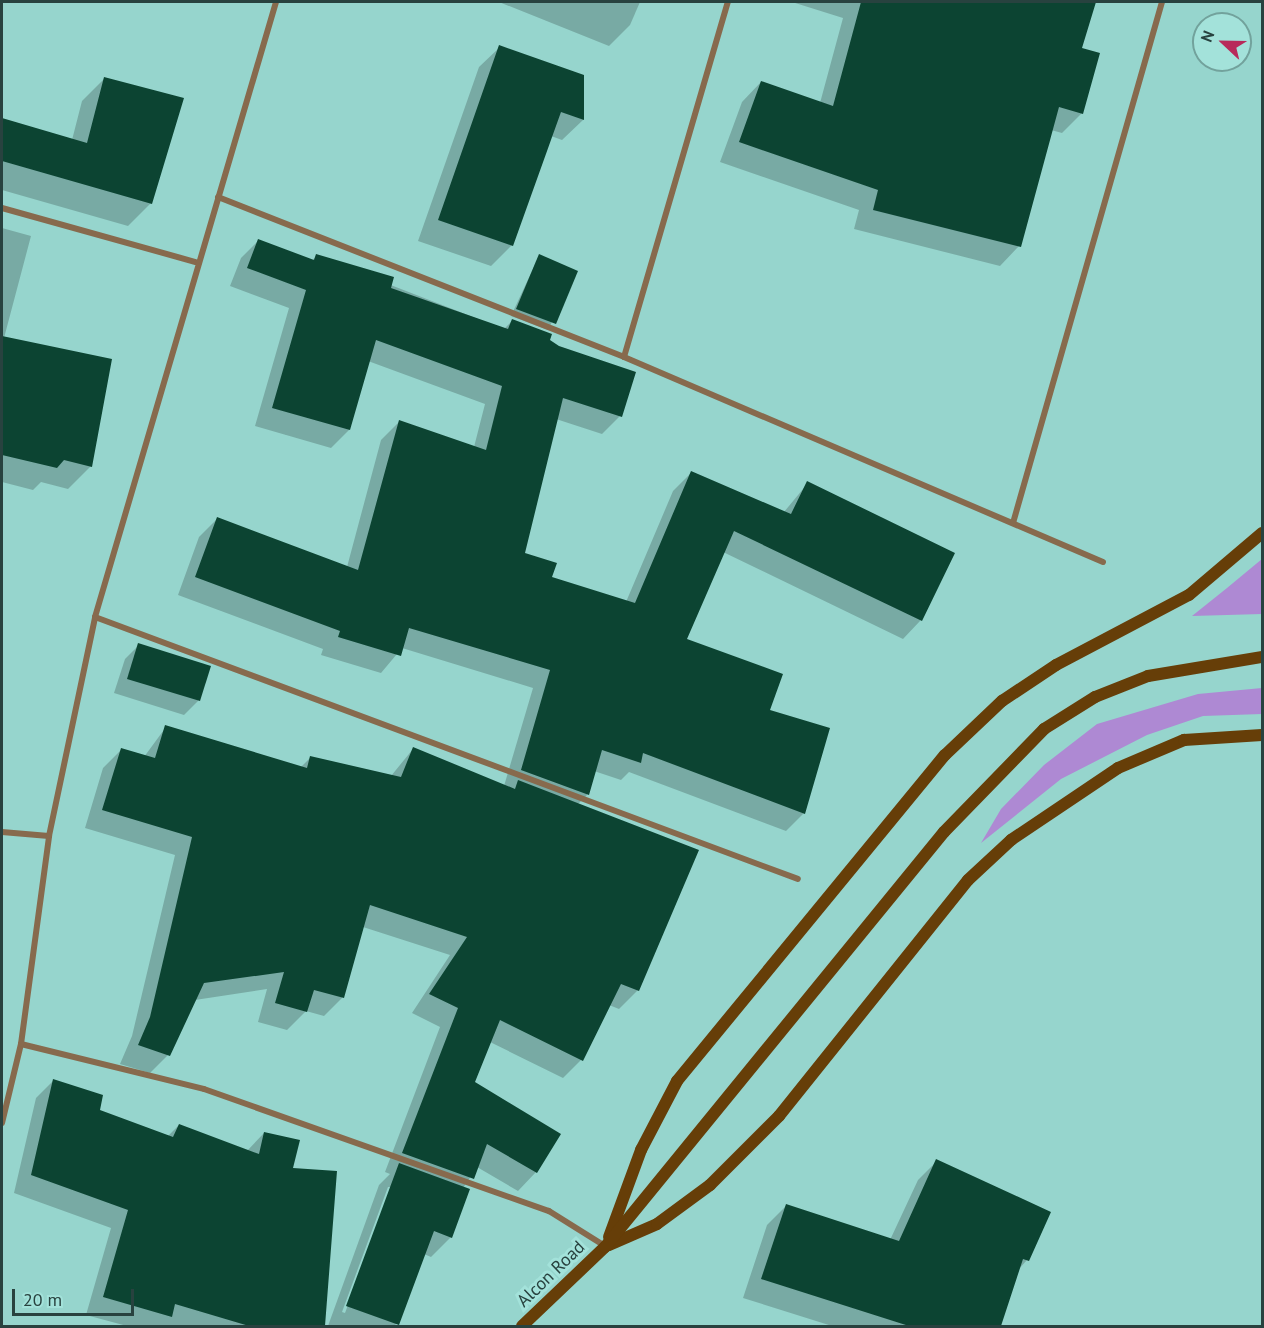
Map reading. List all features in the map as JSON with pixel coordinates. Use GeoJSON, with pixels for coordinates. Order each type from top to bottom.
{"type":"FeatureCollection","features":[{"type":"Feature","properties":{"kind":"main road"},"geometry":{"type":"LineString","coordinates":[[605,1246],[641,1150],[677,1081],[945,755],[1002,701],[1056,665],[1188,595],[1263,533]]}},
{"type":"Feature","properties":{"kind":"main road"},"geometry":{"type":"LineString","coordinates":[[605,1246],[944,832],[1044,729],[1095,698],[1148,676],[1263,657]]}},
{"type":"Feature","properties":{"kind":"main road"},"geometry":{"type":"LineString","coordinates":[[605,1246],[657,1224],[710,1185],[778,1116],[968,880],[1011,840],[1118,768],[1184,740],[1263,735]]}},
{"type":"Feature","properties":{"kind":"main road","name":"Alcon Road"},"geometry":{"type":"LineString","coordinates":[[522,1326],[605,1246]]}},
{"type":"Feature","properties":{"kind":"street"},"geometry":{"type":"LineString","coordinates":[[2,1123],[21,1044],[49,836],[95,617],[196,262],[218,197],[276,2]]}},
{"type":"Feature","properties":{"kind":"street"},"geometry":{"type":"LineString","coordinates":[[624,357],[728,2]]}},
{"type":"Feature","properties":{"kind":"street"},"geometry":{"type":"LineString","coordinates":[[1013,523],[1162,2]]}},
{"type":"Feature","properties":{"kind":"street"},"geometry":{"type":"LineString","coordinates":[[218,197],[624,357],[1103,562]]}},
{"type":"Feature","properties":{"kind":"street"},"geometry":{"type":"LineString","coordinates":[[2,208],[196,262]]}},
{"type":"Feature","properties":{"kind":"street"},"geometry":{"type":"LineString","coordinates":[[95,617],[798,879]]}},
{"type":"Feature","properties":{"kind":"street"},"geometry":{"type":"LineString","coordinates":[[2,832],[49,836]]}},
{"type":"Feature","properties":{"kind":"street"},"geometry":{"type":"LineString","coordinates":[[21,1044],[204,1089],[549,1211],[605,1246]]}},
{"type":"Feature","properties":{"kind":"shaded area"},"geometry":{"type":"Polygon","coordinates":[[[1262,559],[1262,614],[1192,616],[1227,588],[1262,559]]]}},
{"type":"Feature","properties":{"kind":"shaded area"},"geometry":{"type":"Polygon","coordinates":[[[1262,688],[1262,714],[1203,716],[1147,735],[1061,779],[981,843],[1001,809],[1044,765],[1097,724],[1198,694],[1262,688]]]}},
{"type":"Feature","properties":{"kind":"building"},"geometry":{"type":"Polygon","coordinates":[[[861,2],[1096,2],[1082,48],[1100,53],[1083,114],[1059,107],[1021,247],[873,210],[878,190],[739,142],[761,81],[833,106],[861,2]]]}},
{"type":"Feature","properties":{"kind":"building"},"geometry":{"type":"Polygon","coordinates":[[[499,45],[584,75],[584,120],[561,112],[513,246],[438,220],[499,45]]]}},
{"type":"Feature","properties":{"kind":"building"},"geometry":{"type":"Polygon","coordinates":[[[104,77],[184,98],[152,204],[2,161],[2,118],[87,143],[104,77]]]}},
{"type":"Feature","properties":{"kind":"building"},"geometry":{"type":"Polygon","coordinates":[[[258,239],[314,260],[316,254],[394,277],[391,288],[508,329],[512,319],[552,334],[550,340],[559,346],[636,372],[622,417],[563,398],[525,553],[557,563],[552,577],[635,603],[691,471],[791,514],[807,481],[955,553],[922,621],[734,531],[687,639],[783,674],[770,710],[830,728],[805,814],[643,753],[641,763],[602,750],[589,795],[521,770],[550,670],[409,628],[401,656],[338,637],[340,631],[195,577],[217,517],[358,570],[399,420],[486,450],[502,386],[376,340],[350,430],[272,408],[306,290],[247,268],[258,239]]]}},
{"type":"Feature","properties":{"kind":"building"},"geometry":{"type":"Polygon","coordinates":[[[539,254],[578,271],[556,324],[516,309],[539,254]]]}},
{"type":"Feature","properties":{"kind":"building"},"geometry":{"type":"Polygon","coordinates":[[[2,336],[112,359],[92,467],[64,460],[57,468],[2,455],[2,336]]]}},
{"type":"Feature","properties":{"kind":"building"},"geometry":{"type":"Polygon","coordinates":[[[138,643],[211,666],[200,701],[127,679],[138,643]]]}},
{"type":"Feature","properties":{"kind":"building"},"geometry":{"type":"Polygon","coordinates":[[[165,725],[307,768],[310,756],[401,777],[413,747],[515,789],[518,780],[699,850],[639,991],[621,984],[583,1061],[500,1020],[475,1082],[561,1134],[537,1173],[487,1144],[474,1179],[402,1153],[458,1008],[429,994],[467,937],[370,905],[344,998],[314,990],[307,1012],[275,1003],[284,972],[204,983],[170,1056],[138,1045],[150,1017],[192,837],[102,810],[121,748],[155,758],[165,725]]]}},
{"type":"Feature","properties":{"kind":"building"},"geometry":{"type":"Polygon","coordinates":[[[53,1079],[103,1095],[100,1110],[173,1137],[179,1124],[259,1154],[264,1132],[300,1140],[293,1168],[337,1171],[325,1326],[249,1326],[175,1304],[172,1317],[103,1297],[128,1210],[31,1175],[53,1079]]]}},
{"type":"Feature","properties":{"kind":"building"},"geometry":{"type":"Polygon","coordinates":[[[936,1159],[1051,1212],[1029,1261],[1023,1259],[1001,1326],[909,1326],[761,1279],[786,1204],[899,1241],[936,1159]]]}},
{"type":"Feature","properties":{"kind":"building"},"geometry":{"type":"Polygon","coordinates":[[[399,1163],[470,1189],[452,1238],[434,1231],[399,1325],[346,1306],[399,1163]]]}}]}
